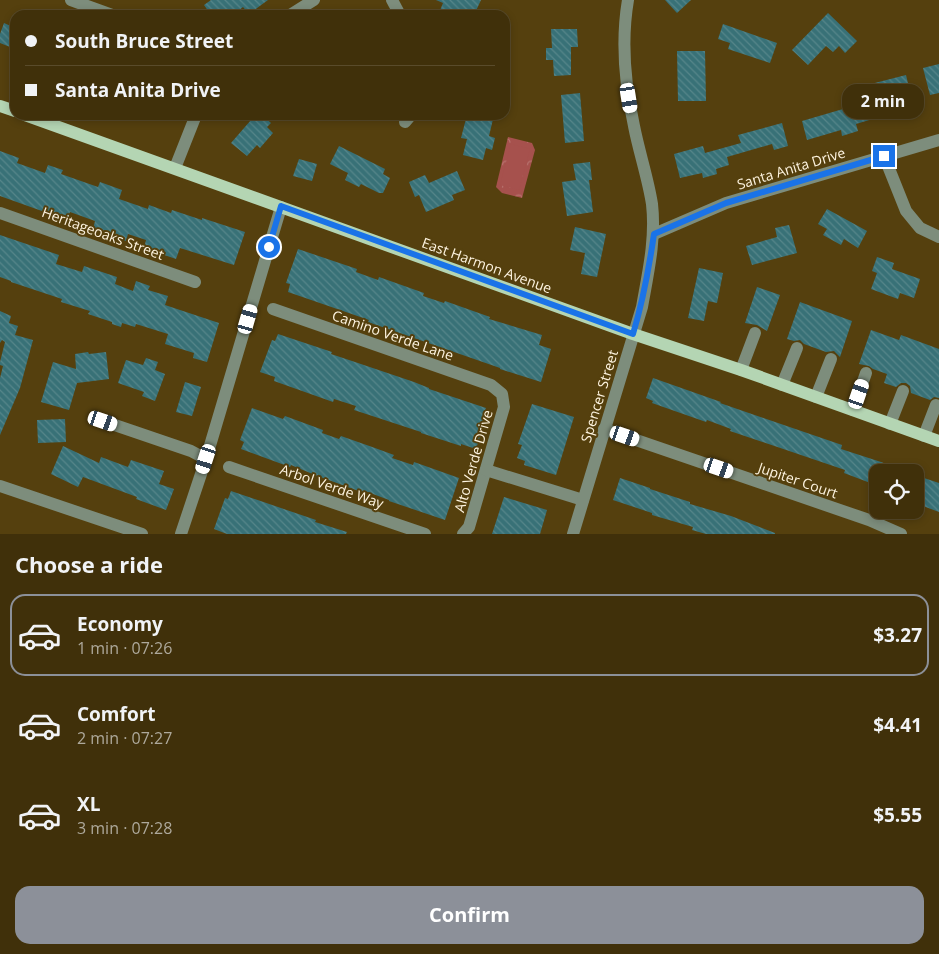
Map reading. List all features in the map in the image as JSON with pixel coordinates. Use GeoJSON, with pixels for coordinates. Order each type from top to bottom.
{"type":"FeatureCollection","features":[{"type":"Feature","properties":{"kind":"main road","name":"East Harmon Avenue"},"geometry":{"type":"LineString","coordinates":[[39,120],[633,334],[741,370],[939,441]]}},
{"type":"Feature","properties":{"kind":"street"},"geometry":{"type":"LineString","coordinates":[[298,10],[314,0]]}},
{"type":"Feature","properties":{"kind":"street","name":"Spencer Street"},"geometry":{"type":"LineString","coordinates":[[573,534],[642,307],[654,234],[652,203],[633,124],[626,75],[625,26],[628,0]]}},
{"type":"Feature","properties":{"kind":"street"},"geometry":{"type":"LineString","coordinates":[[76,1],[99,10]]}},
{"type":"Feature","properties":{"kind":"street"},"geometry":{"type":"LineString","coordinates":[[175,168],[194,120]]}},
{"type":"Feature","properties":{"kind":"street","name":"Santa Anita Drive"},"geometry":{"type":"LineString","coordinates":[[654,234],[726,203],[939,140]]}},
{"type":"Feature","properties":{"kind":"street"},"geometry":{"type":"LineString","coordinates":[[884,156],[906,211],[920,228],[939,236]]}},
{"type":"Feature","properties":{"kind":"street"},"geometry":{"type":"LineString","coordinates":[[181,534],[206,459],[281,206]]}},
{"type":"Feature","properties":{"kind":"street","name":"Heritageoaks Street"},"geometry":{"type":"LineString","coordinates":[[0,213],[195,282]]}},
{"type":"Feature","properties":{"kind":"street","name":"Camino Verde Lane"},"geometry":{"type":"LineString","coordinates":[[273,309],[491,385],[502,394]]}},
{"type":"Feature","properties":{"kind":"street"},"geometry":{"type":"LineString","coordinates":[[741,370],[755,333]]}},
{"type":"Feature","properties":{"kind":"street"},"geometry":{"type":"LineString","coordinates":[[782,385],[797,348]]}},
{"type":"Feature","properties":{"kind":"street"},"geometry":{"type":"LineString","coordinates":[[816,397],[831,359]]}},
{"type":"Feature","properties":{"kind":"street"},"geometry":{"type":"LineString","coordinates":[[853,410],[866,373]]}},
{"type":"Feature","properties":{"kind":"street"},"geometry":{"type":"LineString","coordinates":[[890,424],[903,391]]}},
{"type":"Feature","properties":{"kind":"street","name":"Alto Verde Drive"},"geometry":{"type":"LineString","coordinates":[[463,534],[469,527],[504,407],[502,394]]}},
{"type":"Feature","properties":{"kind":"street"},"geometry":{"type":"LineString","coordinates":[[924,436],[936,405]]}},
{"type":"Feature","properties":{"kind":"street"},"geometry":{"type":"LineString","coordinates":[[103,421],[191,451],[206,459]]}},
{"type":"Feature","properties":{"kind":"street","name":"Jupiter Court"},"geometry":{"type":"LineString","coordinates":[[604,429],[869,520],[901,534]]}},
{"type":"Feature","properties":{"kind":"street","name":"Arbol Verde Way"},"geometry":{"type":"LineString","coordinates":[[229,467],[425,534]]}},
{"type":"Feature","properties":{"kind":"street"},"geometry":{"type":"LineString","coordinates":[[486,470],[583,500]]}},
{"type":"Feature","properties":{"kind":"street"},"geometry":{"type":"LineString","coordinates":[[0,486],[142,534]]}},
{"type":"Feature","properties":{"kind":"green space"},"geometry":{"type":"Polygon","coordinates":[[[508,137],[532,143],[535,150],[522,198],[502,193],[496,187],[508,137]]]}},
{"type":"Feature","properties":{"kind":"green space"},"geometry":{"type":"Polygon","coordinates":[[[511,144],[530,149],[519,190],[500,185],[511,144]]]}},
{"type":"Feature","properties":{"kind":"building"},"geometry":{"type":"Polygon","coordinates":[[[211,0],[268,0],[254,10],[246,10],[243,7],[239,10],[208,10],[204,5],[211,0]]]}},
{"type":"Feature","properties":{"kind":"building"},"geometry":{"type":"Polygon","coordinates":[[[436,0],[481,0],[476,10],[440,10],[443,3],[436,0]]]}},
{"type":"Feature","properties":{"kind":"building"},"geometry":{"type":"Polygon","coordinates":[[[665,0],[691,0],[677,13],[665,0]]]}},
{"type":"Feature","properties":{"kind":"building"},"geometry":{"type":"Polygon","coordinates":[[[828,13],[857,41],[845,53],[839,46],[833,52],[826,46],[808,65],[792,50],[828,13]]]}},
{"type":"Feature","properties":{"kind":"building"},"geometry":{"type":"Polygon","coordinates":[[[4,23],[10,26],[10,47],[0,43],[0,34],[4,23]]]}},
{"type":"Feature","properties":{"kind":"building"},"geometry":{"type":"Polygon","coordinates":[[[723,24],[777,43],[770,63],[728,49],[730,43],[718,39],[723,24]]]}},
{"type":"Feature","properties":{"kind":"building"},"geometry":{"type":"Polygon","coordinates":[[[551,29],[577,29],[578,47],[571,47],[571,75],[554,76],[553,60],[546,60],[546,48],[552,48],[551,29]]]}},
{"type":"Feature","properties":{"kind":"building"},"geometry":{"type":"Polygon","coordinates":[[[677,51],[705,51],[706,101],[678,101],[677,51]]]}},
{"type":"Feature","properties":{"kind":"building"},"geometry":{"type":"Polygon","coordinates":[[[939,64],[939,93],[930,95],[923,68],[939,64]]]}},
{"type":"Feature","properties":{"kind":"building"},"geometry":{"type":"Polygon","coordinates":[[[906,75],[912,100],[899,103],[900,106],[884,111],[886,115],[856,124],[858,131],[842,136],[841,130],[807,140],[802,121],[867,102],[863,86],[906,75]]]}},
{"type":"Feature","properties":{"kind":"building"},"geometry":{"type":"Polygon","coordinates":[[[580,93],[584,141],[565,143],[561,95],[580,93]]]}},
{"type":"Feature","properties":{"kind":"building"},"geometry":{"type":"Polygon","coordinates":[[[251,120],[268,120],[271,123],[267,127],[273,133],[260,148],[257,145],[247,156],[231,143],[251,120]]]}},
{"type":"Feature","properties":{"kind":"building"},"geometry":{"type":"Polygon","coordinates":[[[466,120],[493,120],[489,136],[495,138],[492,150],[486,148],[483,160],[463,155],[467,139],[461,138],[466,120]]]}},
{"type":"Feature","properties":{"kind":"building"},"geometry":{"type":"Polygon","coordinates":[[[782,123],[788,146],[774,150],[772,144],[727,157],[729,165],[716,169],[717,174],[703,178],[702,173],[680,178],[674,154],[703,146],[705,153],[741,143],[738,135],[782,123]]]}},
{"type":"Feature","properties":{"kind":"building"},"geometry":{"type":"Polygon","coordinates":[[[339,146],[385,169],[383,174],[390,178],[383,193],[379,193],[361,184],[359,187],[345,180],[348,173],[330,164],[339,146]]]}},
{"type":"Feature","properties":{"kind":"building"},"geometry":{"type":"Polygon","coordinates":[[[0,151],[19,158],[17,163],[45,173],[48,165],[63,170],[61,174],[98,187],[100,182],[122,190],[119,199],[148,209],[149,205],[171,213],[172,210],[245,232],[234,265],[180,248],[176,259],[144,248],[146,240],[128,234],[126,241],[93,229],[95,221],[70,212],[67,220],[0,196],[0,151]]]}},
{"type":"Feature","properties":{"kind":"building"},"geometry":{"type":"Polygon","coordinates":[[[299,159],[317,164],[312,181],[293,176],[299,159]]]}},
{"type":"Feature","properties":{"kind":"building"},"geometry":{"type":"Polygon","coordinates":[[[590,162],[592,180],[589,180],[593,212],[567,216],[562,182],[576,180],[573,164],[590,162]]]}},
{"type":"Feature","properties":{"kind":"building"},"geometry":{"type":"Polygon","coordinates":[[[457,171],[465,190],[452,195],[454,200],[426,212],[419,195],[415,197],[409,182],[425,175],[429,183],[457,171]]]}},
{"type":"Feature","properties":{"kind":"building"},"geometry":{"type":"Polygon","coordinates":[[[827,209],[867,231],[858,248],[844,239],[841,245],[823,235],[827,229],[818,224],[827,209]]]}},
{"type":"Feature","properties":{"kind":"building"},"geometry":{"type":"Polygon","coordinates":[[[789,225],[797,253],[752,265],[746,246],[777,237],[775,228],[789,225]]]}},
{"type":"Feature","properties":{"kind":"building"},"geometry":{"type":"Polygon","coordinates":[[[575,227],[606,234],[597,277],[581,274],[585,253],[570,250],[575,227]]]}},
{"type":"Feature","properties":{"kind":"building"},"geometry":{"type":"Polygon","coordinates":[[[0,235],[59,255],[56,264],[82,272],[84,266],[117,277],[115,284],[133,291],[136,281],[150,286],[148,290],[168,296],[165,305],[219,323],[207,362],[193,358],[194,353],[165,344],[168,334],[136,324],[135,327],[122,323],[121,327],[112,324],[112,322],[88,314],[90,311],[61,302],[62,299],[0,277],[0,235]]]}},
{"type":"Feature","properties":{"kind":"building"},"geometry":{"type":"Polygon","coordinates":[[[298,249],[357,269],[356,272],[378,280],[379,277],[424,293],[423,296],[444,303],[445,301],[490,317],[489,319],[542,335],[539,345],[551,349],[541,382],[288,292],[290,284],[286,283],[298,249]]]}},
{"type":"Feature","properties":{"kind":"building"},"geometry":{"type":"Polygon","coordinates":[[[877,257],[894,263],[892,269],[920,279],[914,298],[900,293],[898,299],[871,289],[877,273],[872,271],[877,257]]]}},
{"type":"Feature","properties":{"kind":"building"},"geometry":{"type":"Polygon","coordinates":[[[699,268],[723,273],[717,303],[708,301],[704,321],[688,318],[699,268]]]}},
{"type":"Feature","properties":{"kind":"building"},"geometry":{"type":"Polygon","coordinates":[[[757,287],[780,295],[767,331],[757,325],[745,323],[757,287]]]}},
{"type":"Feature","properties":{"kind":"building"},"geometry":{"type":"Polygon","coordinates":[[[800,302],[852,321],[840,357],[834,351],[826,352],[804,344],[800,340],[787,339],[800,302]]]}},
{"type":"Feature","properties":{"kind":"building"},"geometry":{"type":"Polygon","coordinates":[[[0,311],[11,316],[9,323],[18,326],[15,335],[33,340],[20,388],[0,435],[0,378],[3,366],[0,365],[0,362],[5,342],[2,340],[0,343],[0,311]]]}},
{"type":"Feature","properties":{"kind":"building"},"geometry":{"type":"Polygon","coordinates":[[[871,330],[899,340],[901,335],[939,349],[939,398],[934,397],[930,400],[911,393],[910,386],[906,383],[901,383],[896,387],[884,383],[887,374],[859,364],[871,330]]]}},
{"type":"Feature","properties":{"kind":"building"},"geometry":{"type":"Polygon","coordinates":[[[278,334],[486,408],[483,417],[486,418],[476,449],[461,444],[461,446],[354,410],[356,406],[334,399],[333,402],[274,381],[275,377],[260,372],[272,340],[275,341],[278,334]]]}},
{"type":"Feature","properties":{"kind":"building"},"geometry":{"type":"Polygon","coordinates":[[[88,352],[89,354],[106,352],[109,379],[77,383],[69,410],[41,402],[53,362],[76,369],[75,354],[88,352]]]}},
{"type":"Feature","properties":{"kind":"building"},"geometry":{"type":"Polygon","coordinates":[[[146,358],[158,362],[155,370],[165,374],[155,401],[142,396],[144,392],[118,383],[126,360],[143,365],[146,358]]]}},
{"type":"Feature","properties":{"kind":"building"},"geometry":{"type":"Polygon","coordinates":[[[653,378],[842,445],[841,449],[886,464],[869,464],[869,482],[844,473],[845,470],[730,431],[731,429],[707,420],[706,422],[652,403],[653,401],[646,398],[653,378]]]}},
{"type":"Feature","properties":{"kind":"building"},"geometry":{"type":"Polygon","coordinates":[[[185,382],[201,387],[192,416],[176,412],[185,382]]]}},
{"type":"Feature","properties":{"kind":"building"},"geometry":{"type":"Polygon","coordinates":[[[532,404],[574,417],[556,475],[524,465],[525,461],[517,458],[522,445],[518,444],[532,404]]]}},
{"type":"Feature","properties":{"kind":"building"},"geometry":{"type":"Polygon","coordinates":[[[252,408],[283,419],[285,416],[323,430],[322,433],[339,439],[341,436],[394,455],[392,458],[413,465],[414,462],[459,478],[445,520],[241,449],[244,442],[240,440],[252,408]]]}},
{"type":"Feature","properties":{"kind":"building"},"geometry":{"type":"Polygon","coordinates":[[[65,419],[66,442],[38,443],[37,420],[65,419]]]}},
{"type":"Feature","properties":{"kind":"building"},"geometry":{"type":"Polygon","coordinates":[[[63,446],[99,463],[101,457],[128,467],[131,460],[164,471],[159,484],[174,489],[166,510],[83,477],[78,487],[51,474],[63,446]]]}},
{"type":"Feature","properties":{"kind":"building"},"geometry":{"type":"Polygon","coordinates":[[[620,478],[690,502],[690,504],[731,516],[775,534],[706,534],[692,530],[693,527],[652,515],[652,513],[613,500],[620,478]]]}},
{"type":"Feature","properties":{"kind":"building"},"geometry":{"type":"Polygon","coordinates":[[[924,478],[939,483],[939,512],[924,506],[924,478]]]}},
{"type":"Feature","properties":{"kind":"building"},"geometry":{"type":"Polygon","coordinates":[[[231,491],[347,532],[346,534],[227,534],[214,529],[225,498],[228,499],[231,491]]]}},
{"type":"Feature","properties":{"kind":"building"},"geometry":{"type":"Polygon","coordinates":[[[504,497],[547,510],[540,534],[492,534],[504,497]]]}},
{"type":"Feature","properties":{"kind":"route"},"geometry":{"type":"LineString","coordinates":[[269,247],[281,206],[633,334],[642,307],[654,234],[726,203],[884,156]]}}]}
